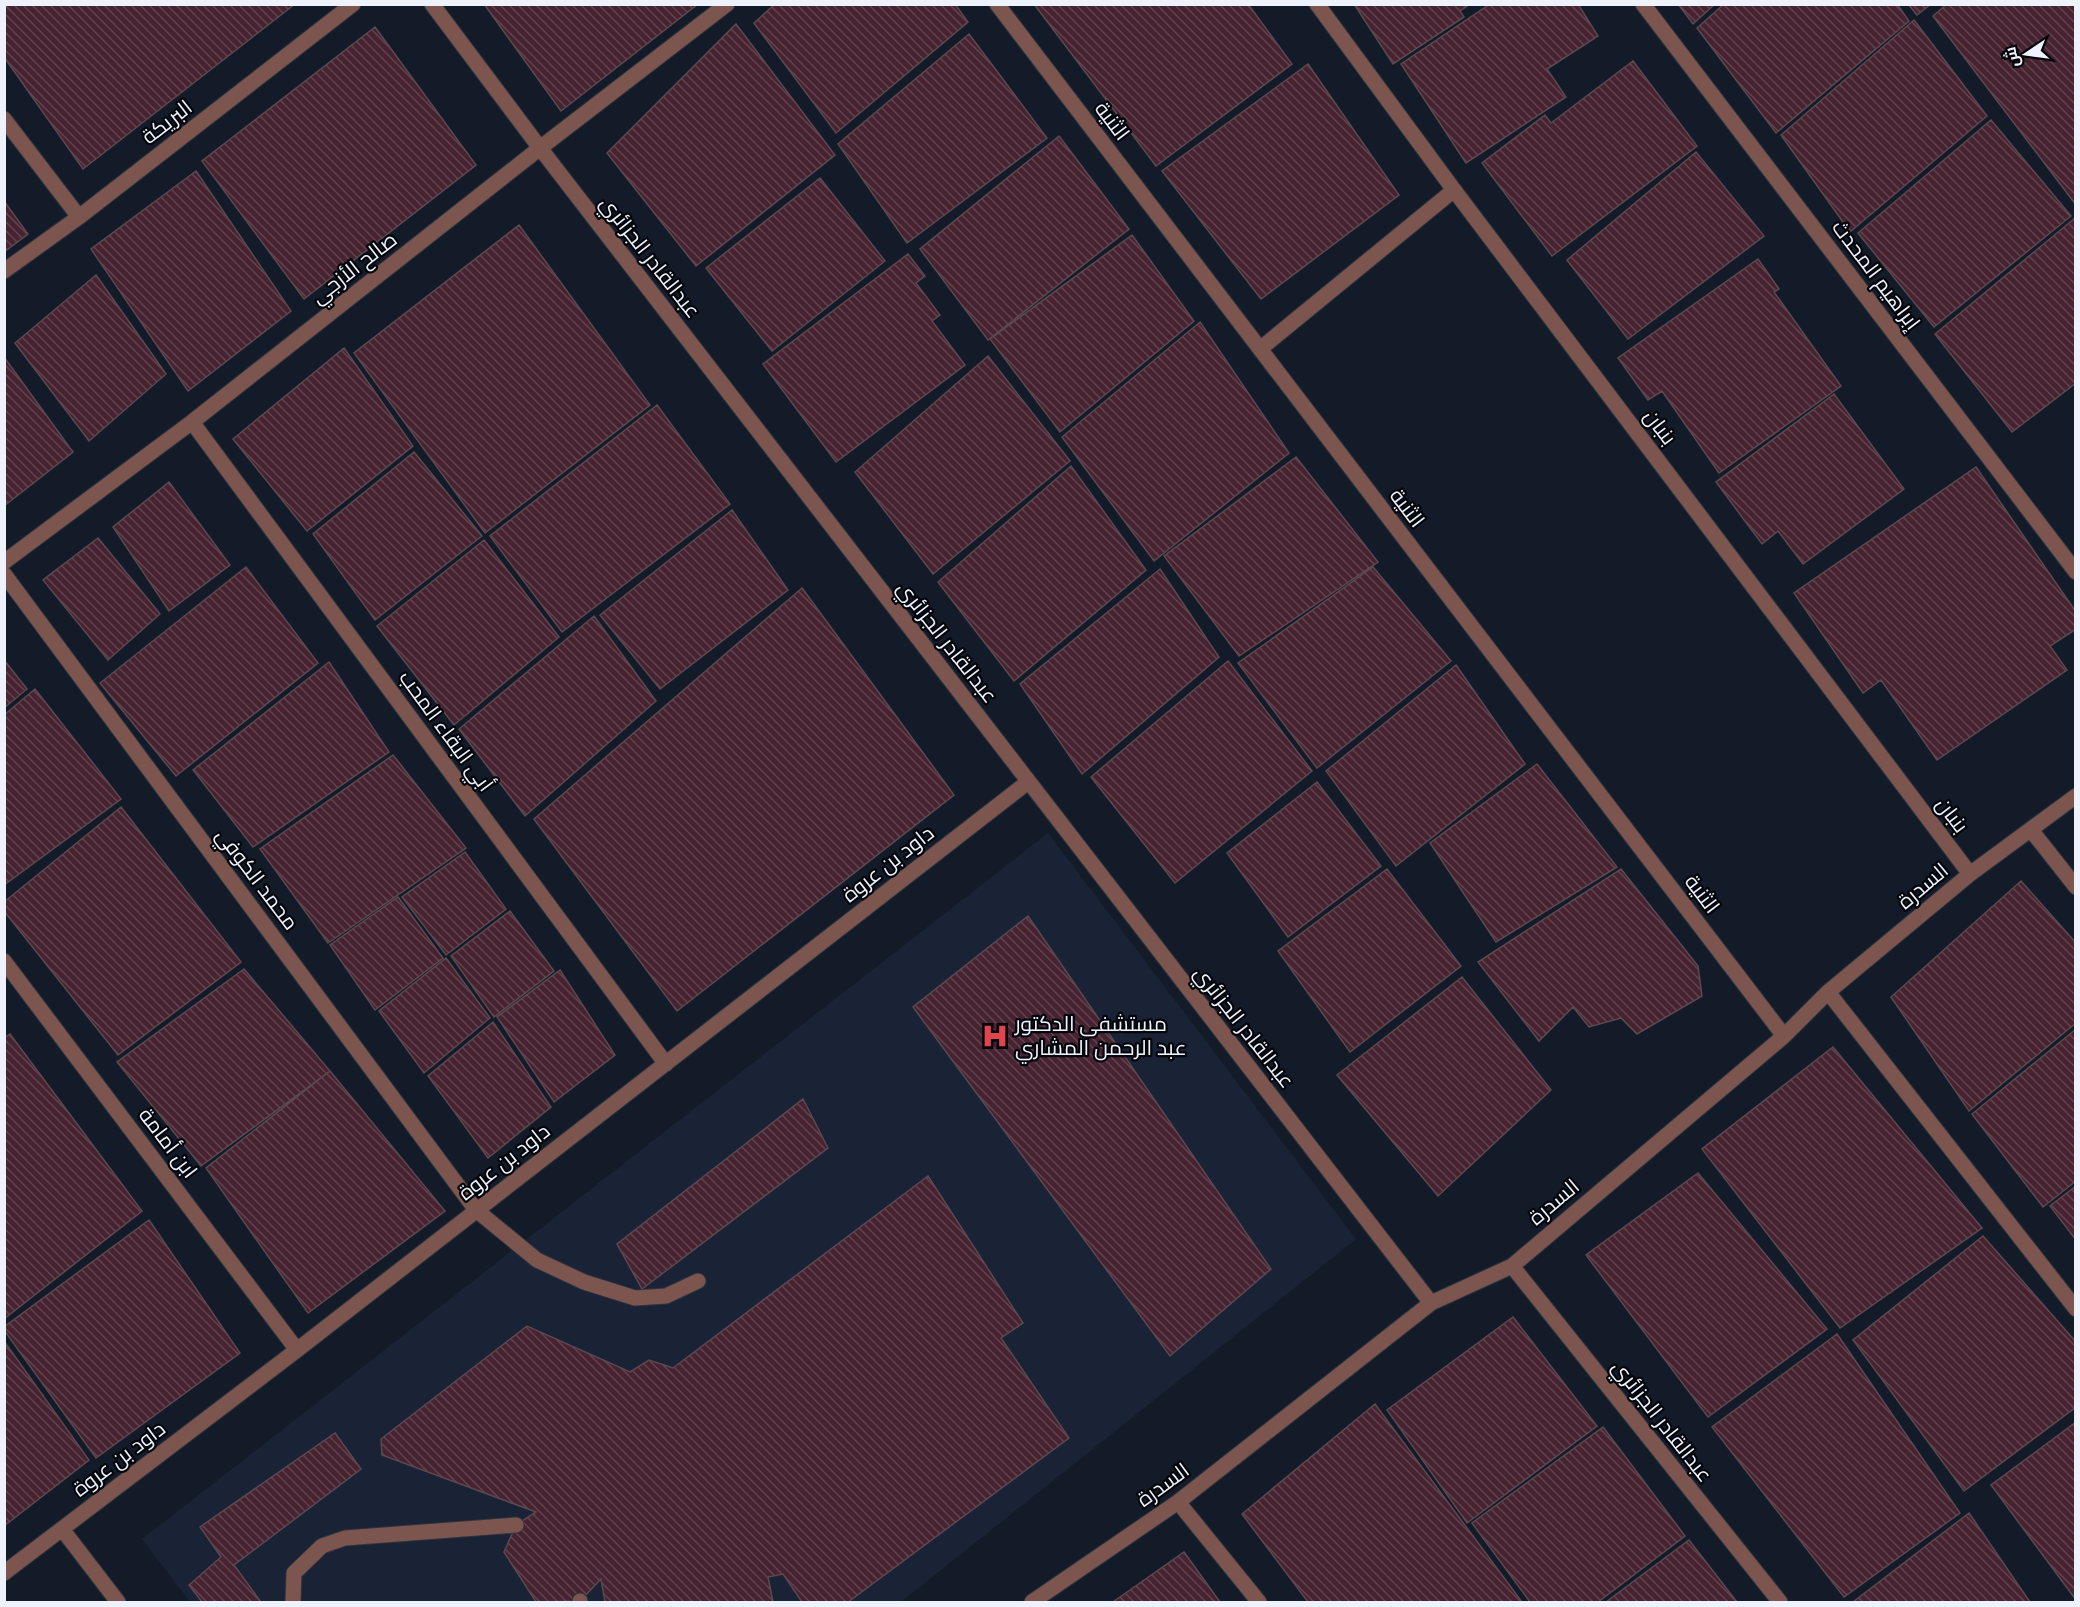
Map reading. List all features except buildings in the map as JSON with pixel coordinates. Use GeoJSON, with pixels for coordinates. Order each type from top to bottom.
{"type":"FeatureCollection","features":[{"type":"Feature","properties":{"kind":"street","name":"البريكة"},"geometry":{"type":"LineString","coordinates":[[4,271],[79,217],[353,4]]}},
{"type":"Feature","properties":{"kind":"street","name":"عبدالقادر الجزائري"},"geometry":{"type":"LineString","coordinates":[[432,4],[540,148],[1431,1303]]}},
{"type":"Feature","properties":{"kind":"street","name":"صالح الأزجي"},"geometry":{"type":"LineString","coordinates":[[4,562],[192,422],[727,4]]}},
{"type":"Feature","properties":{"kind":"street","name":"الثنية"},"geometry":{"type":"LineString","coordinates":[[997,4],[1784,1036]]}},
{"type":"Feature","properties":{"kind":"street","name":"بنبان"},"geometry":{"type":"LineString","coordinates":[[1317,4],[1454,190],[1970,874]]}},
{"type":"Feature","properties":{"kind":"street","name":"إبراهيم المحدث"},"geometry":{"type":"LineString","coordinates":[[1643,4],[2076,572]]}},
{"type":"Feature","properties":{"kind":"street"},"geometry":{"type":"LineString","coordinates":[[4,119],[79,217]]}},
{"type":"Feature","properties":{"kind":"street"},"geometry":{"type":"LineString","coordinates":[[1260,349],[1454,190]]}},
{"type":"Feature","properties":{"kind":"street","name":"أبي البقاء المحب"},"geometry":{"type":"LineString","coordinates":[[192,422],[666,1064]]}},
{"type":"Feature","properties":{"kind":"street","name":"محمد الكوفي"},"geometry":{"type":"LineString","coordinates":[[4,574],[476,1210],[537,1260],[584,1282],[635,1298],[666,1296],[698,1281]]}},
{"type":"Feature","properties":{"kind":"street","name":"داود بن عروة"},"geometry":{"type":"LineString","coordinates":[[4,1573],[297,1350],[1028,782]]}},
{"type":"Feature","properties":{"kind":"street","name":"السدرة"},"geometry":{"type":"LineString","coordinates":[[1032,1602],[1178,1502],[1431,1303],[1512,1266],[1784,1036],[1828,992],[1970,874],[2076,795]]}},
{"type":"Feature","properties":{"kind":"street"},"geometry":{"type":"LineString","coordinates":[[2031,830],[2076,887]]}},
{"type":"Feature","properties":{"kind":"street","name":"ابن أمامة"},"geometry":{"type":"LineString","coordinates":[[4,961],[297,1350]]}},
{"type":"Feature","properties":{"kind":"street"},"geometry":{"type":"LineString","coordinates":[[1828,992],[2076,1309]]}},
{"type":"Feature","properties":{"kind":"street","name":"عبدالقادر الجزائري"},"geometry":{"type":"LineString","coordinates":[[1512,1266],[1780,1602]]}},
{"type":"Feature","properties":{"kind":"street"},"geometry":{"type":"LineString","coordinates":[[1178,1502],[1259,1602]]}},
{"type":"Feature","properties":{"kind":"street"},"geometry":{"type":"LineString","coordinates":[[293,1602],[294,1573],[322,1546],[345,1538],[516,1525]]}},
{"type":"Feature","properties":{"kind":"street"},"geometry":{"type":"LineString","coordinates":[[62,1529],[117,1602]]}},
{"type":"Feature","properties":{"kind":"shaded area","name":"مستشفى الدكتور عبد الرحمن المشاري"},"geometry":{"type":"Polygon","coordinates":[[[1048,833],[1356,1239],[901,1602],[190,1602],[142,1539],[1048,833]]]}},
{"type":"Feature","properties":{"kind":"place","name":"مستشفى الدكتور عبد الرحمن المشاري"},"geometry":{"type":"Point","coordinates":[995,1036]}}]}
